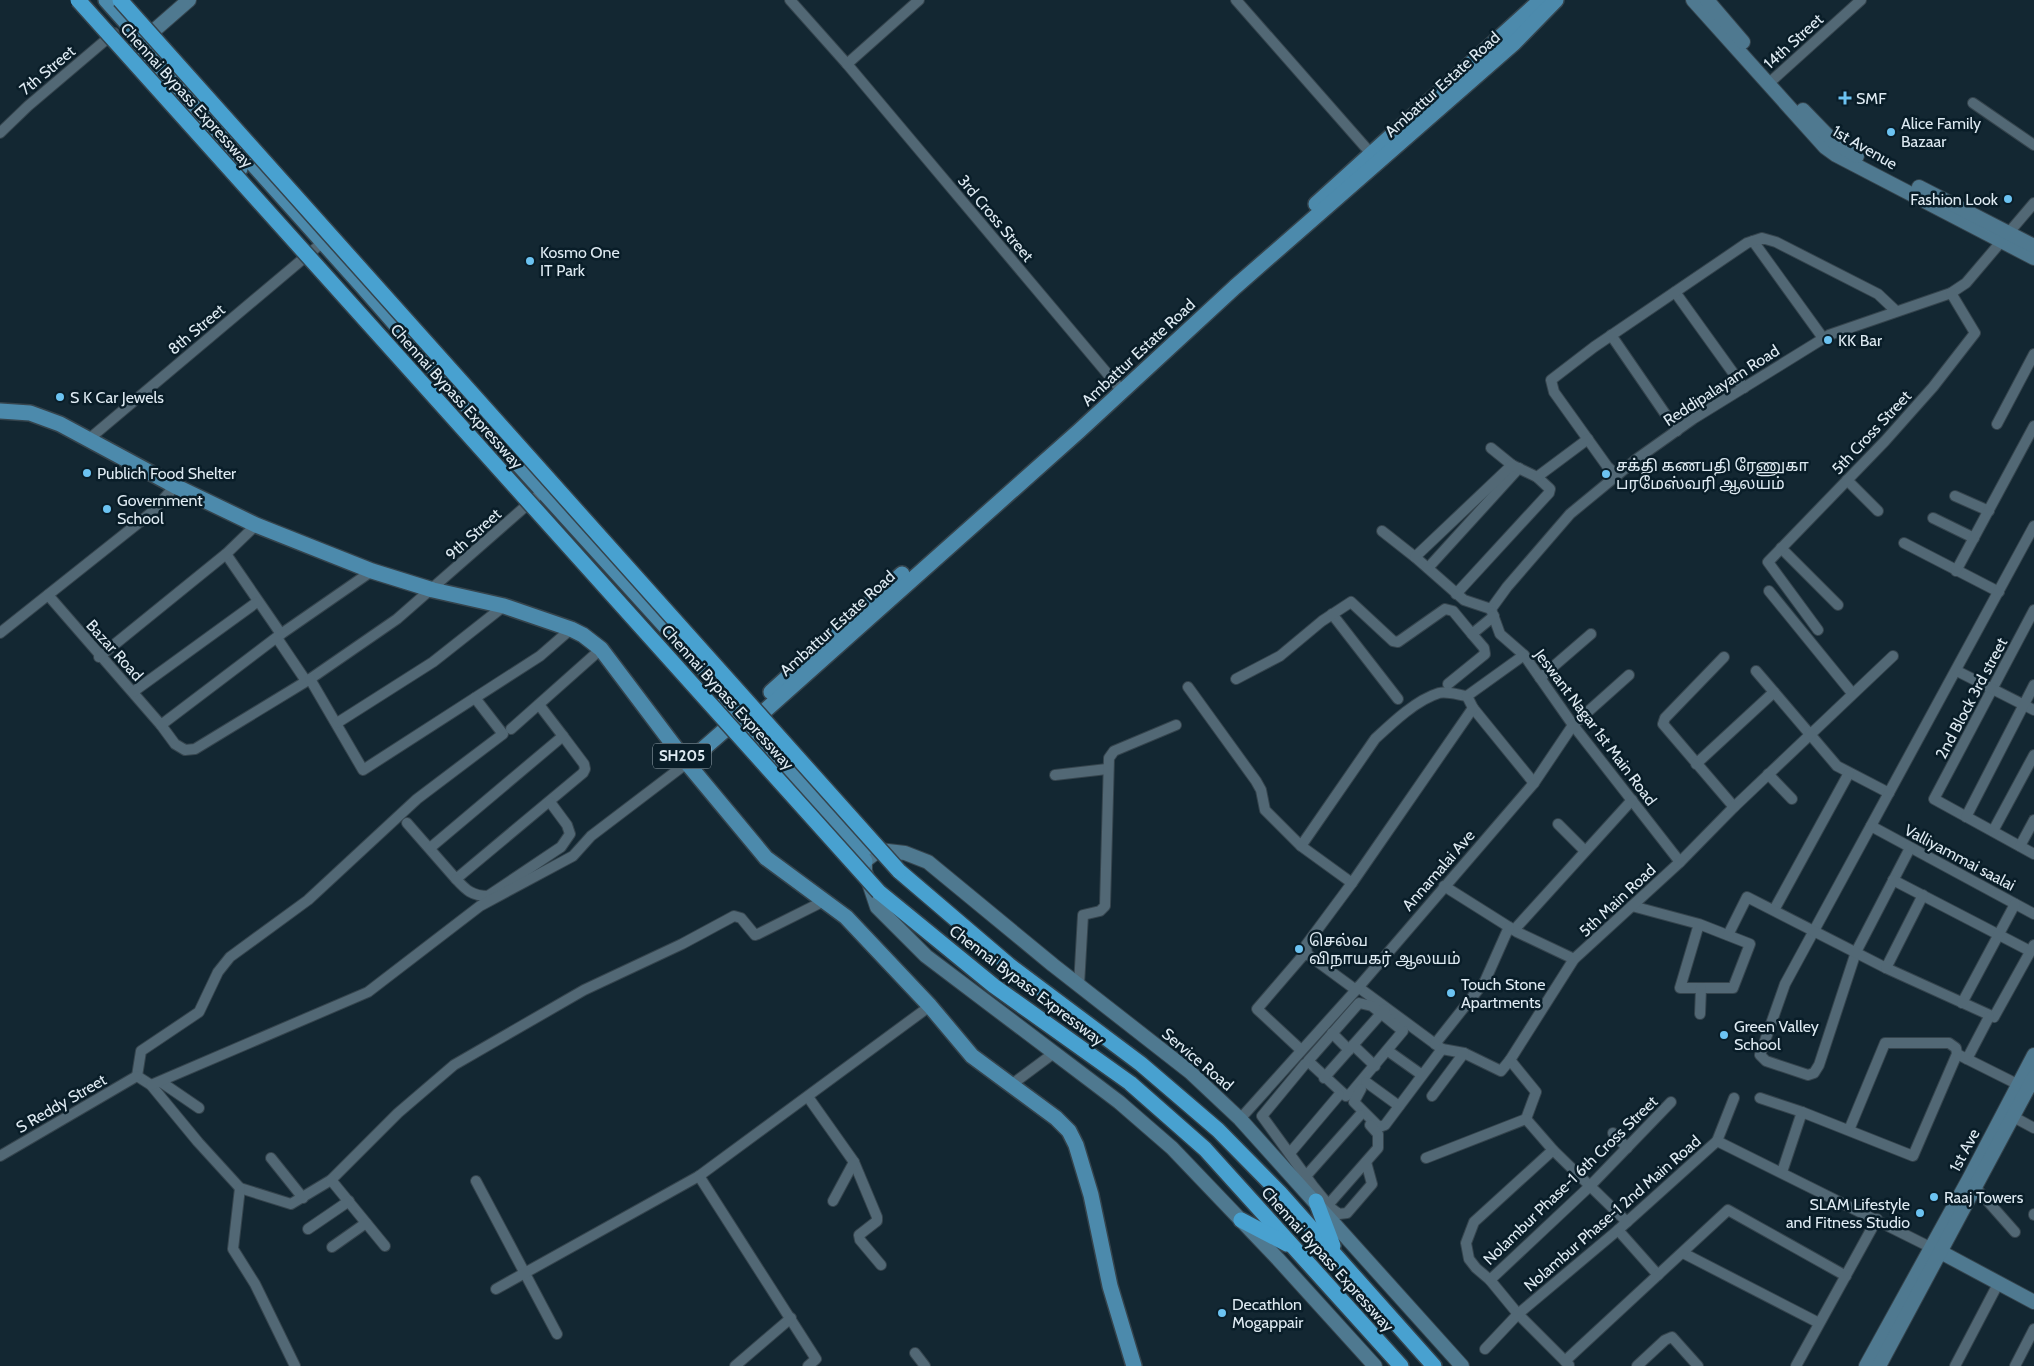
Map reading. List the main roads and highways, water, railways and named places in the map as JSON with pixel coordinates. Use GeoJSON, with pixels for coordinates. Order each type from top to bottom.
{"type":"FeatureCollection","features":[{"type":"Feature","properties":{"kind":"highway","name":"Chennai Bypass Expressway"},"geometry":{"type":"LineString","coordinates":[[78,0],[879,892],[994,986],[1130,1083],[1205,1149],[1401,1366]]}},
{"type":"Feature","properties":{"kind":"highway","name":"Chennai Bypass Expressway"},"geometry":{"type":"LineString","coordinates":[[120,0],[899,871],[1009,964],[1141,1064],[1218,1130],[1336,1256],[1434,1366]]}},
{"type":"Feature","properties":{"kind":"highway"},"geometry":{"type":"LineString","coordinates":[[1322,1203],[1336,1256]]}},
{"type":"Feature","properties":{"kind":"highway"},"geometry":{"type":"LineString","coordinates":[[1241,1220],[1297,1249]]}},
{"type":"Feature","properties":{"kind":"main road"},"geometry":{"type":"LineString","coordinates":[[86,0],[115,32],[137,45]]}},
{"type":"Feature","properties":{"kind":"main road"},"geometry":{"type":"LineString","coordinates":[[106,0],[137,45],[538,496],[869,858]]}},
{"type":"Feature","properties":{"kind":"main road","name":"Ambattur Estate Road"},"geometry":{"type":"LineString","coordinates":[[687,763],[743,722],[773,696],[1235,287],[1375,158],[1541,0]]}},
{"type":"Feature","properties":{"kind":"main road","name":"Ambattur Estate Road"},"geometry":{"type":"LineString","coordinates":[[1375,158],[1514,43],[1556,0]]}},
{"type":"Feature","properties":{"kind":"main road","name":"SH205"},"geometry":{"type":"LineString","coordinates":[[0,411],[30,413],[48,418],[175,486],[256,525],[372,571],[433,590],[504,606],[571,629],[584,635],[601,649],[687,763],[766,858],[846,918],[930,1006],[972,1056],[1056,1118],[1069,1131],[1076,1145],[1091,1195],[1110,1286],[1134,1366]]}},
{"type":"Feature","properties":{"kind":"place","name":"SMF"},"geometry":{"type":"Point","coordinates":[1845,98]}},
{"type":"Feature","properties":{"kind":"place","name":"Alice Family Bazaar"},"geometry":{"type":"Point","coordinates":[1891,132]}},
{"type":"Feature","properties":{"kind":"place","name":"Fashion Look"},"geometry":{"type":"Point","coordinates":[2008,199]}},
{"type":"Feature","properties":{"kind":"place","name":"Kosmo One IT Park"},"geometry":{"type":"Point","coordinates":[530,261]}},
{"type":"Feature","properties":{"kind":"place","name":"KK Bar"},"geometry":{"type":"Point","coordinates":[1828,340]}},
{"type":"Feature","properties":{"kind":"place","name":"S K Car Jewels"},"geometry":{"type":"Point","coordinates":[60,397]}},
{"type":"Feature","properties":{"kind":"place","name":"Publich Food Shelter"},"geometry":{"type":"Point","coordinates":[87,473]}},
{"type":"Feature","properties":{"kind":"place","name":"சக்தி கணபதி ரேணுகா பரமேஸ்வரி ஆலயம்"},"geometry":{"type":"Point","coordinates":[1606,474]}},
{"type":"Feature","properties":{"kind":"place","name":"Government School"},"geometry":{"type":"Point","coordinates":[107,509]}},
{"type":"Feature","properties":{"kind":"place","name":"செல்வ விநாயகர் ஆலயம்"},"geometry":{"type":"Point","coordinates":[1299,949]}},
{"type":"Feature","properties":{"kind":"place","name":"Touch Stone Apartments"},"geometry":{"type":"Point","coordinates":[1451,993]}},
{"type":"Feature","properties":{"kind":"place","name":"Green Valley School"},"geometry":{"type":"Point","coordinates":[1724,1035]}},
{"type":"Feature","properties":{"kind":"place","name":"Raaj Towers"},"geometry":{"type":"Point","coordinates":[1934,1197]}},
{"type":"Feature","properties":{"kind":"place","name":"SLAM Lifestyle and Fitness Studio"},"geometry":{"type":"Point","coordinates":[1920,1213]}},
{"type":"Feature","properties":{"kind":"place","name":"Decathlon Mogappair"},"geometry":{"type":"Point","coordinates":[1222,1313]}}]}
